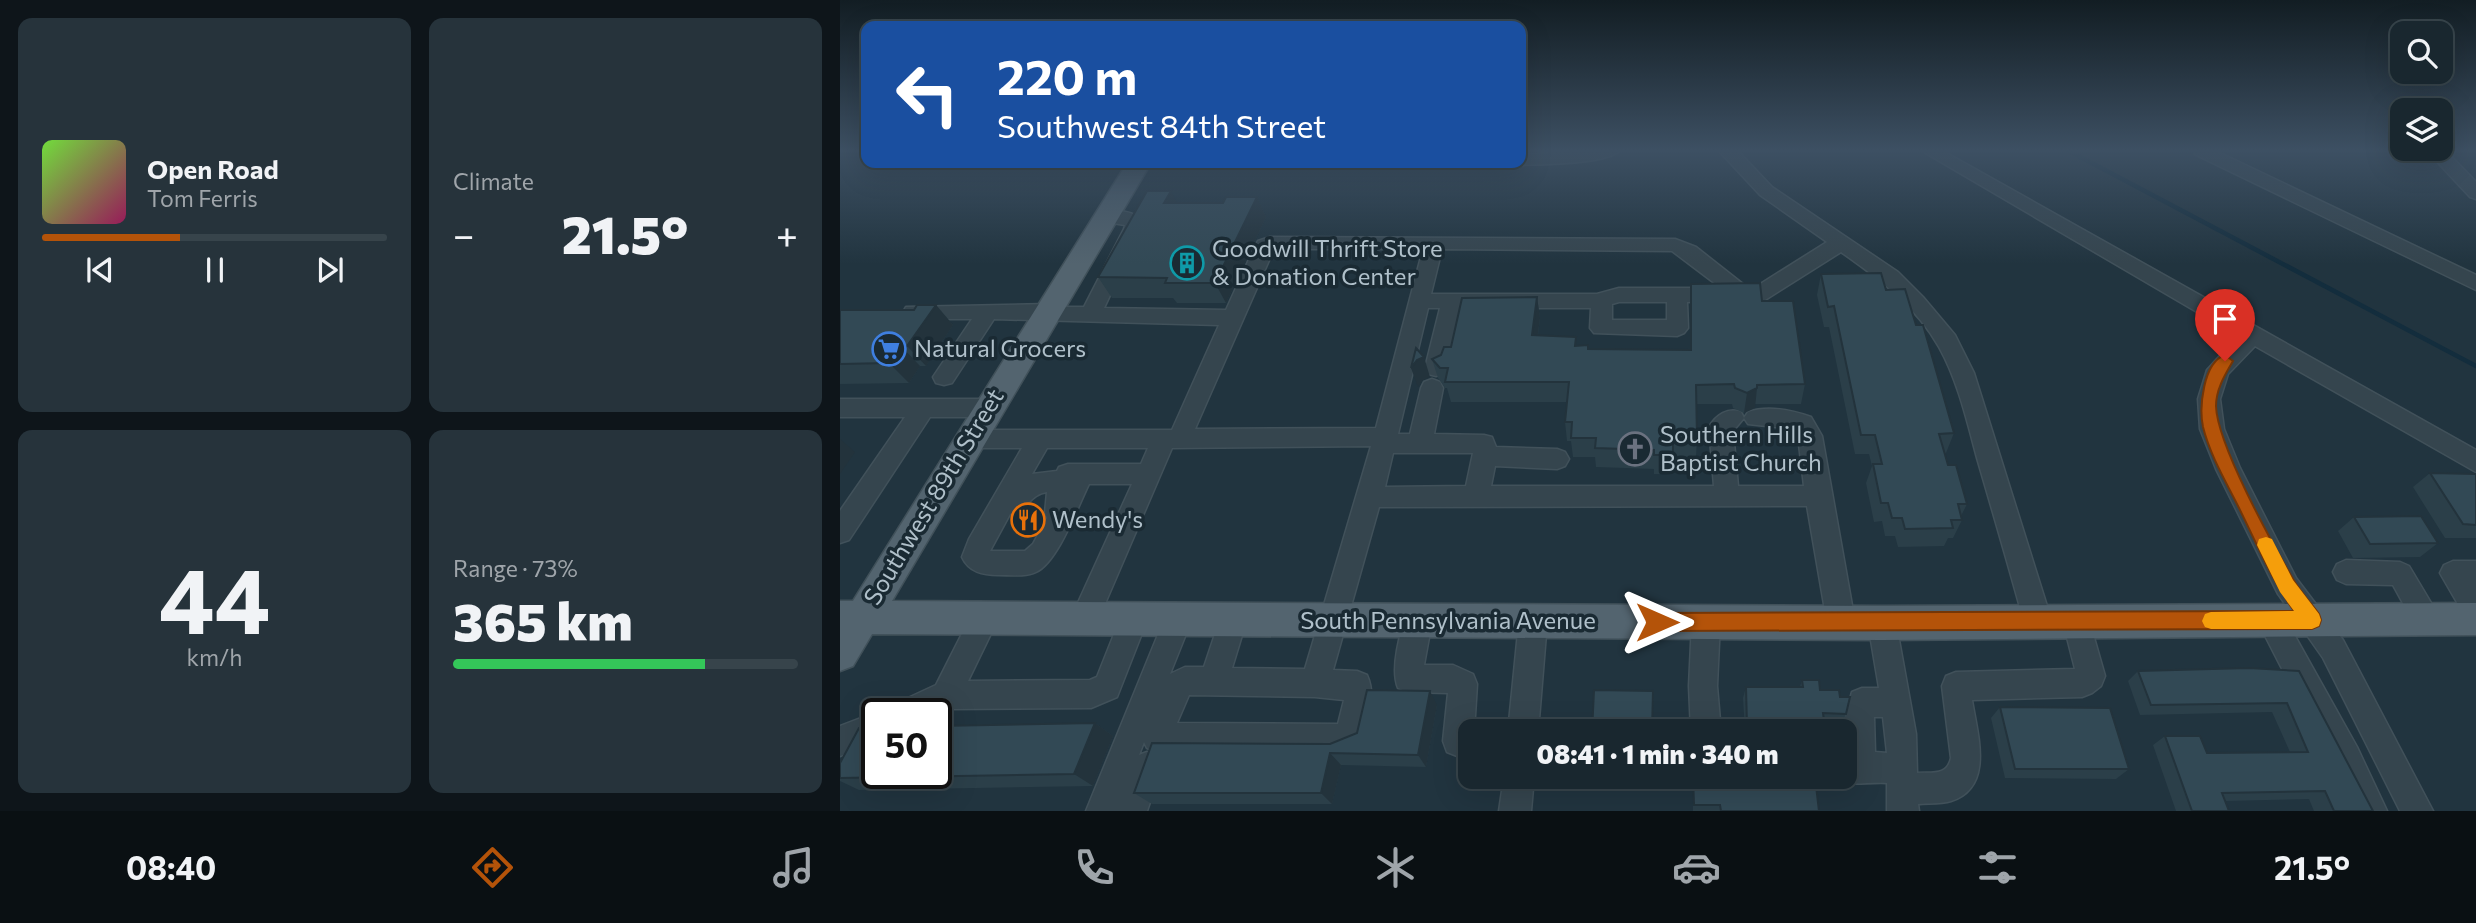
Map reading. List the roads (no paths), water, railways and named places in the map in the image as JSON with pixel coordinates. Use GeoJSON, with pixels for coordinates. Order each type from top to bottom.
{"type":"FeatureCollection","features":[{"type":"Feature","properties":{"kind":"main road","name":"Southwest 89th Street"},"geometry":{"type":"LineString","coordinates":[[840,654],[851,617],[969,439],[1124,189]]}},
{"type":"Feature","properties":{"kind":"main road","name":"South Pennsylvania Avenue"},"geometry":{"type":"LineString","coordinates":[[851,617],[1882,623],[2476,619]]}},
{"type":"Feature","properties":{"kind":"street"},"geometry":{"type":"LineString","coordinates":[[1764,189],[1842,242],[1905,290],[1935,324],[1955,354],[1976,413],[2038,622]]}},
{"type":"Feature","properties":{"kind":"street"},"geometry":{"type":"LineString","coordinates":[[1997,189],[2476,462]]}},
{"type":"Feature","properties":{"kind":"street"},"geometry":{"type":"LineString","coordinates":[[2281,189],[2476,283]]}},
{"type":"Feature","properties":{"kind":"street"},"geometry":{"type":"LineString","coordinates":[[1090,315],[1135,223],[1130,219],[1107,217]]}},
{"type":"Feature","properties":{"kind":"street"},"geometry":{"type":"LineString","coordinates":[[1085,618],[1149,474],[1172,439],[1233,317],[1261,251],[1270,243],[1675,244],[1742,294]]}},
{"type":"Feature","properties":{"kind":"street"},"geometry":{"type":"LineString","coordinates":[[1315,683],[1370,497],[1434,243]]}},
{"type":"Feature","properties":{"kind":"street"},"geometry":{"type":"LineString","coordinates":[[1602,300],[1601,328],[1677,328],[1677,294]]}},
{"type":"Feature","properties":{"kind":"street"},"geometry":{"type":"LineString","coordinates":[[1420,443],[1452,301]]}},
{"type":"Feature","properties":{"kind":"street"},"geometry":{"type":"LineString","coordinates":[[944,377],[988,311]]}},
{"type":"Feature","properties":{"kind":"street"},"geometry":{"type":"LineString","coordinates":[[894,312],[988,311],[1233,317]]}},
{"type":"Feature","properties":{"kind":"street"},"geometry":{"type":"LineString","coordinates":[[2253,334],[2218,370],[2209,399],[2212,429],[2228,469],[2287,586],[2333,649],[2417,811]]}},
{"type":"Feature","properties":{"kind":"street"},"geometry":{"type":"LineString","coordinates":[[840,408],[988,408]]}},
{"type":"Feature","properties":{"kind":"street"},"geometry":{"type":"LineString","coordinates":[[840,532],[924,408]]}},
{"type":"Feature","properties":{"kind":"street"},"geometry":{"type":"LineString","coordinates":[[1727,497],[1721,427],[1745,418],[1787,418],[1803,422],[1810,436],[1840,622]]}},
{"type":"Feature","properties":{"kind":"street"},"geometry":{"type":"LineString","coordinates":[[969,439],[1385,440],[1483,444],[1485,456],[1476,497]]}},
{"type":"Feature","properties":{"kind":"street"},"geometry":{"type":"LineString","coordinates":[[1040,439],[978,547],[975,557],[985,564],[1030,563],[1042,552],[1082,474]]}},
{"type":"Feature","properties":{"kind":"street"},"geometry":{"type":"LineString","coordinates":[[1485,456],[1557,459]]}},
{"type":"Feature","properties":{"kind":"street"},"geometry":{"type":"LineString","coordinates":[[1019,473],[1149,474]]}},
{"type":"Feature","properties":{"kind":"street"},"geometry":{"type":"LineString","coordinates":[[978,547],[992,537],[1020,491],[1031,483],[1057,481],[1060,486],[1056,509],[1058,520]]}},
{"type":"Feature","properties":{"kind":"street"},"geometry":{"type":"LineString","coordinates":[[1370,497],[1818,496]]}},
{"type":"Feature","properties":{"kind":"street"},"geometry":{"type":"LineString","coordinates":[[2346,572],[2400,573],[2426,618]]}},
{"type":"Feature","properties":{"kind":"street"},"geometry":{"type":"LineString","coordinates":[[2476,573],[2453,573],[2476,609]]}},
{"type":"Feature","properties":{"kind":"street"},"geometry":{"type":"LineString","coordinates":[[1214,680],[1233,619]]}},
{"type":"Feature","properties":{"kind":"street"},"geometry":{"type":"LineString","coordinates":[[2271,620],[2346,758],[2371,811]]}},
{"type":"Feature","properties":{"kind":"street"},"geometry":{"type":"LineString","coordinates":[[1418,621],[1408,678],[1453,679],[1464,684],[1460,719]]}},
{"type":"Feature","properties":{"kind":"street"},"geometry":{"type":"LineString","coordinates":[[1524,719],[1533,622]]}},
{"type":"Feature","properties":{"kind":"street"},"geometry":{"type":"LineString","coordinates":[[1705,719],[1703,686],[1706,622]]}},
{"type":"Feature","properties":{"kind":"street"},"geometry":{"type":"LineString","coordinates":[[1857,770],[1903,790],[1948,787],[1962,776],[1966,758],[1956,686],[2082,683],[2091,676],[2077,622]]}},
{"type":"Feature","properties":{"kind":"street"},"geometry":{"type":"LineString","coordinates":[[1882,623],[1896,703],[1903,790]]}},
{"type":"Feature","properties":{"kind":"street"},"geometry":{"type":"LineString","coordinates":[[1131,811],[1157,738],[1176,687],[1185,681],[1356,684],[1359,688],[1350,734],[1346,737],[1157,738]]}},
{"type":"Feature","properties":{"kind":"street"},"geometry":{"type":"LineString","coordinates":[[940,698],[946,695]]}},
{"type":"Feature","properties":{"kind":"street"},"geometry":{"type":"LineString","coordinates":[[1857,737],[1862,702],[1896,703]]}},
{"type":"Feature","properties":{"kind":"street"},"geometry":{"type":"LineString","coordinates":[[840,741],[861,733]]}},
{"type":"Feature","properties":{"kind":"street"},"geometry":{"type":"LineString","coordinates":[[1515,811],[1517,789]]}},
{"type":"Feature","properties":{"kind":"lane"},"geometry":{"type":"LineString","coordinates":[[1419,301],[1602,300],[1619,295],[1762,294],[1842,242]]}},
{"type":"Feature","properties":{"kind":"lane"},"geometry":{"type":"LineString","coordinates":[[985,617],[946,695],[1091,694],[1107,687],[1134,618]]}},
{"type":"Feature","properties":{"kind":"lane"},"geometry":{"type":"LineString","coordinates":[[1102,811],[1178,619]]}},
{"type":"Feature","properties":{"kind":"waterway"},"geometry":{"type":"LineString","coordinates":[[2141,189],[2476,366]]}},
{"type":"Feature","properties":{"kind":"place","name":"Goodwill Thrift Store & Donation Center"},"geometry":{"type":"Point","coordinates":[1187,263]}},
{"type":"Feature","properties":{"kind":"place","name":"Natural Grocers"},"geometry":{"type":"Point","coordinates":[889,349]}},
{"type":"Feature","properties":{"kind":"place","name":"Southern Hills Baptist Church"},"geometry":{"type":"Point","coordinates":[1635,449]}},
{"type":"Feature","properties":{"kind":"place","name":"Wendy's"},"geometry":{"type":"Point","coordinates":[1028,520]}}]}
